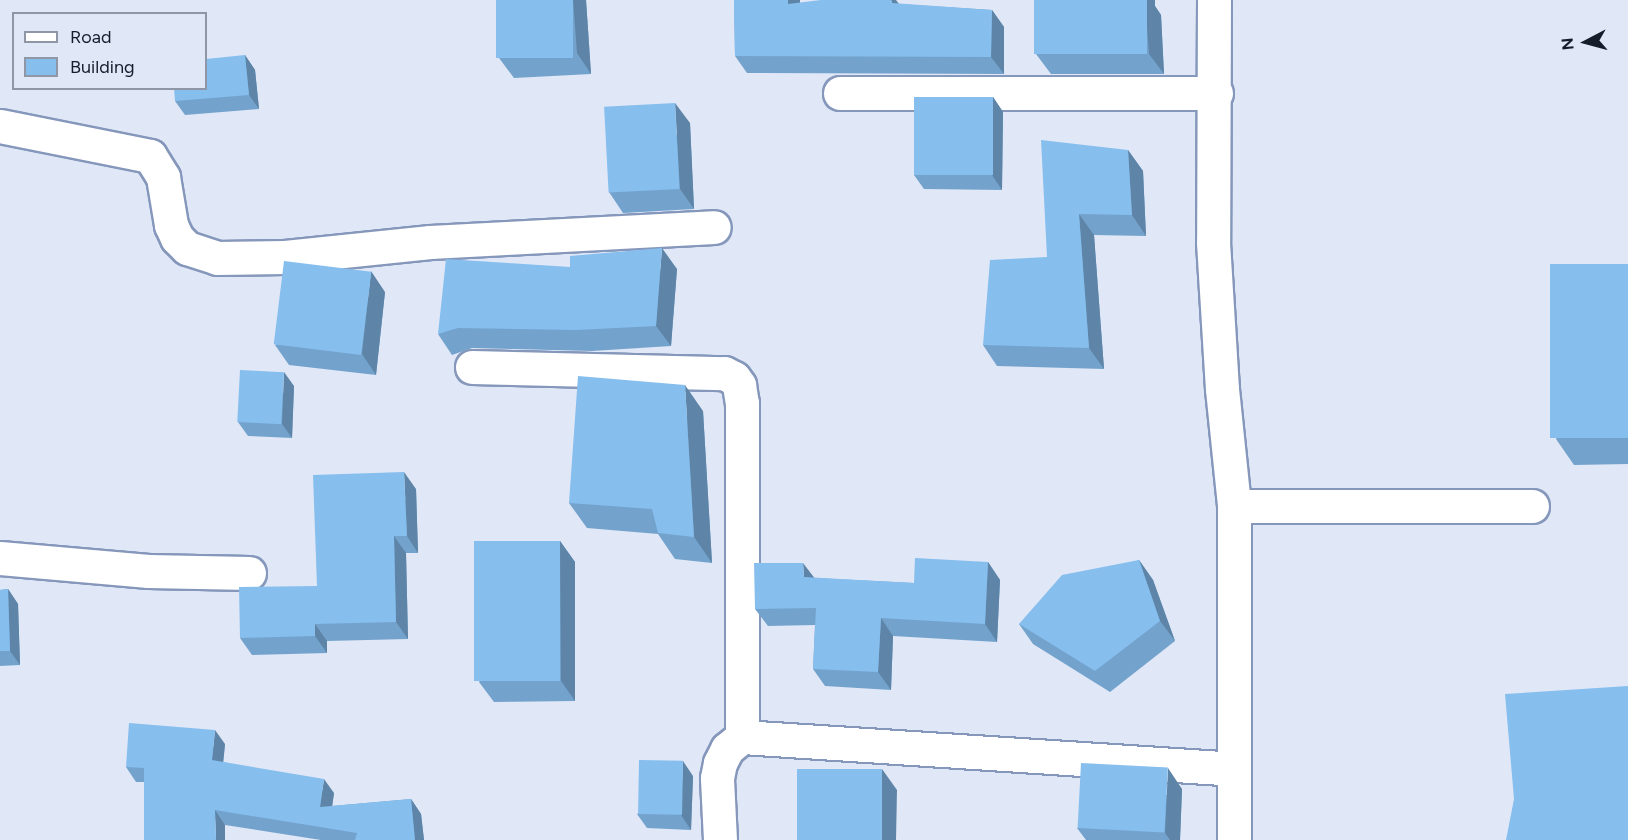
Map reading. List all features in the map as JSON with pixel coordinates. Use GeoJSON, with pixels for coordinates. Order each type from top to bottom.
{"type":"FeatureCollection","features":[{"type":"Feature","properties":{"kind":"street"},"geometry":{"type":"LineString","coordinates":[[1214,0],[1216,93],[1213,242],[1222,389],[1234,506],[1232,769],[1234,840]]}},
{"type":"Feature","properties":{"kind":"street"},"geometry":{"type":"LineString","coordinates":[[840,93],[1216,93]]}},
{"type":"Feature","properties":{"kind":"street"},"geometry":{"type":"LineString","coordinates":[[0,126],[150,156],[164,177],[171,225],[177,238],[187,248],[217,258],[285,257],[430,242],[714,227]]}},
{"type":"Feature","properties":{"kind":"street"},"geometry":{"type":"LineString","coordinates":[[472,367],[724,373],[734,378],[739,385],[742,403],[742,737]]}},
{"type":"Feature","properties":{"kind":"street"},"geometry":{"type":"LineString","coordinates":[[1234,506],[1532,506]]}},
{"type":"Feature","properties":{"kind":"street"},"geometry":{"type":"LineString","coordinates":[[0,558],[148,571],[249,573]]}},
{"type":"Feature","properties":{"kind":"street"},"geometry":{"type":"LineString","coordinates":[[720,840],[717,778],[720,763],[727,749],[742,737],[1232,769]]}},
{"type":"Feature","properties":{"kind":"building"},"geometry":{"type":"Polygon","coordinates":[[[496,0],[573,0],[573,58],[496,58],[496,0]]]}},
{"type":"Feature","properties":{"kind":"building"},"geometry":{"type":"Polygon","coordinates":[[[734,0],[788,0],[788,4],[821,0],[891,0],[892,3],[992,10],[991,57],[735,56],[734,0]]]}},
{"type":"Feature","properties":{"kind":"building"},"geometry":{"type":"Polygon","coordinates":[[[1034,0],[1147,0],[1147,54],[1034,54],[1034,0]]]}},
{"type":"Feature","properties":{"kind":"building"},"geometry":{"type":"Polygon","coordinates":[[[245,55],[249,95],[175,101],[174,90],[207,90],[207,59],[245,55]]]}},
{"type":"Feature","properties":{"kind":"building"},"geometry":{"type":"Polygon","coordinates":[[[914,97],[993,97],[993,175],[914,175],[914,97]]]}},
{"type":"Feature","properties":{"kind":"building"},"geometry":{"type":"Polygon","coordinates":[[[675,103],[680,189],[609,193],[604,107],[675,103]]]}},
{"type":"Feature","properties":{"kind":"building"},"geometry":{"type":"Polygon","coordinates":[[[1041,140],[1128,150],[1132,215],[1079,214],[1089,348],[983,345],[990,260],[1047,257],[1041,140]]]}},
{"type":"Feature","properties":{"kind":"building"},"geometry":{"type":"Polygon","coordinates":[[[662,248],[656,326],[577,330],[458,328],[438,334],[446,259],[570,267],[570,256],[662,248]]]}},
{"type":"Feature","properties":{"kind":"building"},"geometry":{"type":"Polygon","coordinates":[[[284,261],[371,272],[361,355],[274,344],[284,261]]]}},
{"type":"Feature","properties":{"kind":"building"},"geometry":{"type":"Polygon","coordinates":[[[1550,264],[1628,264],[1628,438],[1550,438],[1550,264]]]}},
{"type":"Feature","properties":{"kind":"building"},"geometry":{"type":"Polygon","coordinates":[[[240,370],[284,372],[281,424],[237,422],[240,370]]]}},
{"type":"Feature","properties":{"kind":"building"},"geometry":{"type":"Polygon","coordinates":[[[578,376],[685,385],[694,537],[658,533],[652,509],[569,503],[578,376]]]}},
{"type":"Feature","properties":{"kind":"building"},"geometry":{"type":"Polygon","coordinates":[[[404,472],[407,536],[394,536],[396,622],[315,624],[315,636],[240,638],[239,587],[317,586],[313,475],[404,472]]]}},
{"type":"Feature","properties":{"kind":"building"},"geometry":{"type":"Polygon","coordinates":[[[474,541],[560,541],[560,681],[474,681],[474,541]]]}},
{"type":"Feature","properties":{"kind":"building"},"geometry":{"type":"Polygon","coordinates":[[[915,558],[988,562],[985,624],[881,618],[878,672],[813,669],[816,608],[755,609],[754,563],[803,563],[804,577],[914,583],[915,558]]]}},
{"type":"Feature","properties":{"kind":"building"},"geometry":{"type":"Polygon","coordinates":[[[1139,560],[1160,621],[1095,671],[1019,624],[1062,575],[1139,560]]]}},
{"type":"Feature","properties":{"kind":"building"},"geometry":{"type":"Polygon","coordinates":[[[8,589],[10,651],[0,651],[0,590],[8,589]]]}},
{"type":"Feature","properties":{"kind":"building"},"geometry":{"type":"Polygon","coordinates":[[[1628,686],[1628,840],[1506,840],[1514,799],[1505,694],[1628,686]]]}},
{"type":"Feature","properties":{"kind":"building"},"geometry":{"type":"Polygon","coordinates":[[[129,723],[215,730],[212,760],[324,779],[320,807],[411,799],[415,840],[355,840],[357,833],[215,810],[216,840],[144,840],[144,768],[126,767],[129,723]]]}},
{"type":"Feature","properties":{"kind":"building"},"geometry":{"type":"Polygon","coordinates":[[[639,760],[683,761],[682,815],[638,814],[639,760]]]}},
{"type":"Feature","properties":{"kind":"building"},"geometry":{"type":"Polygon","coordinates":[[[1081,763],[1168,768],[1164,832],[1078,828],[1081,763]]]}},
{"type":"Feature","properties":{"kind":"building"},"geometry":{"type":"Polygon","coordinates":[[[797,769],[882,769],[882,840],[797,840],[797,769]]]}}]}
